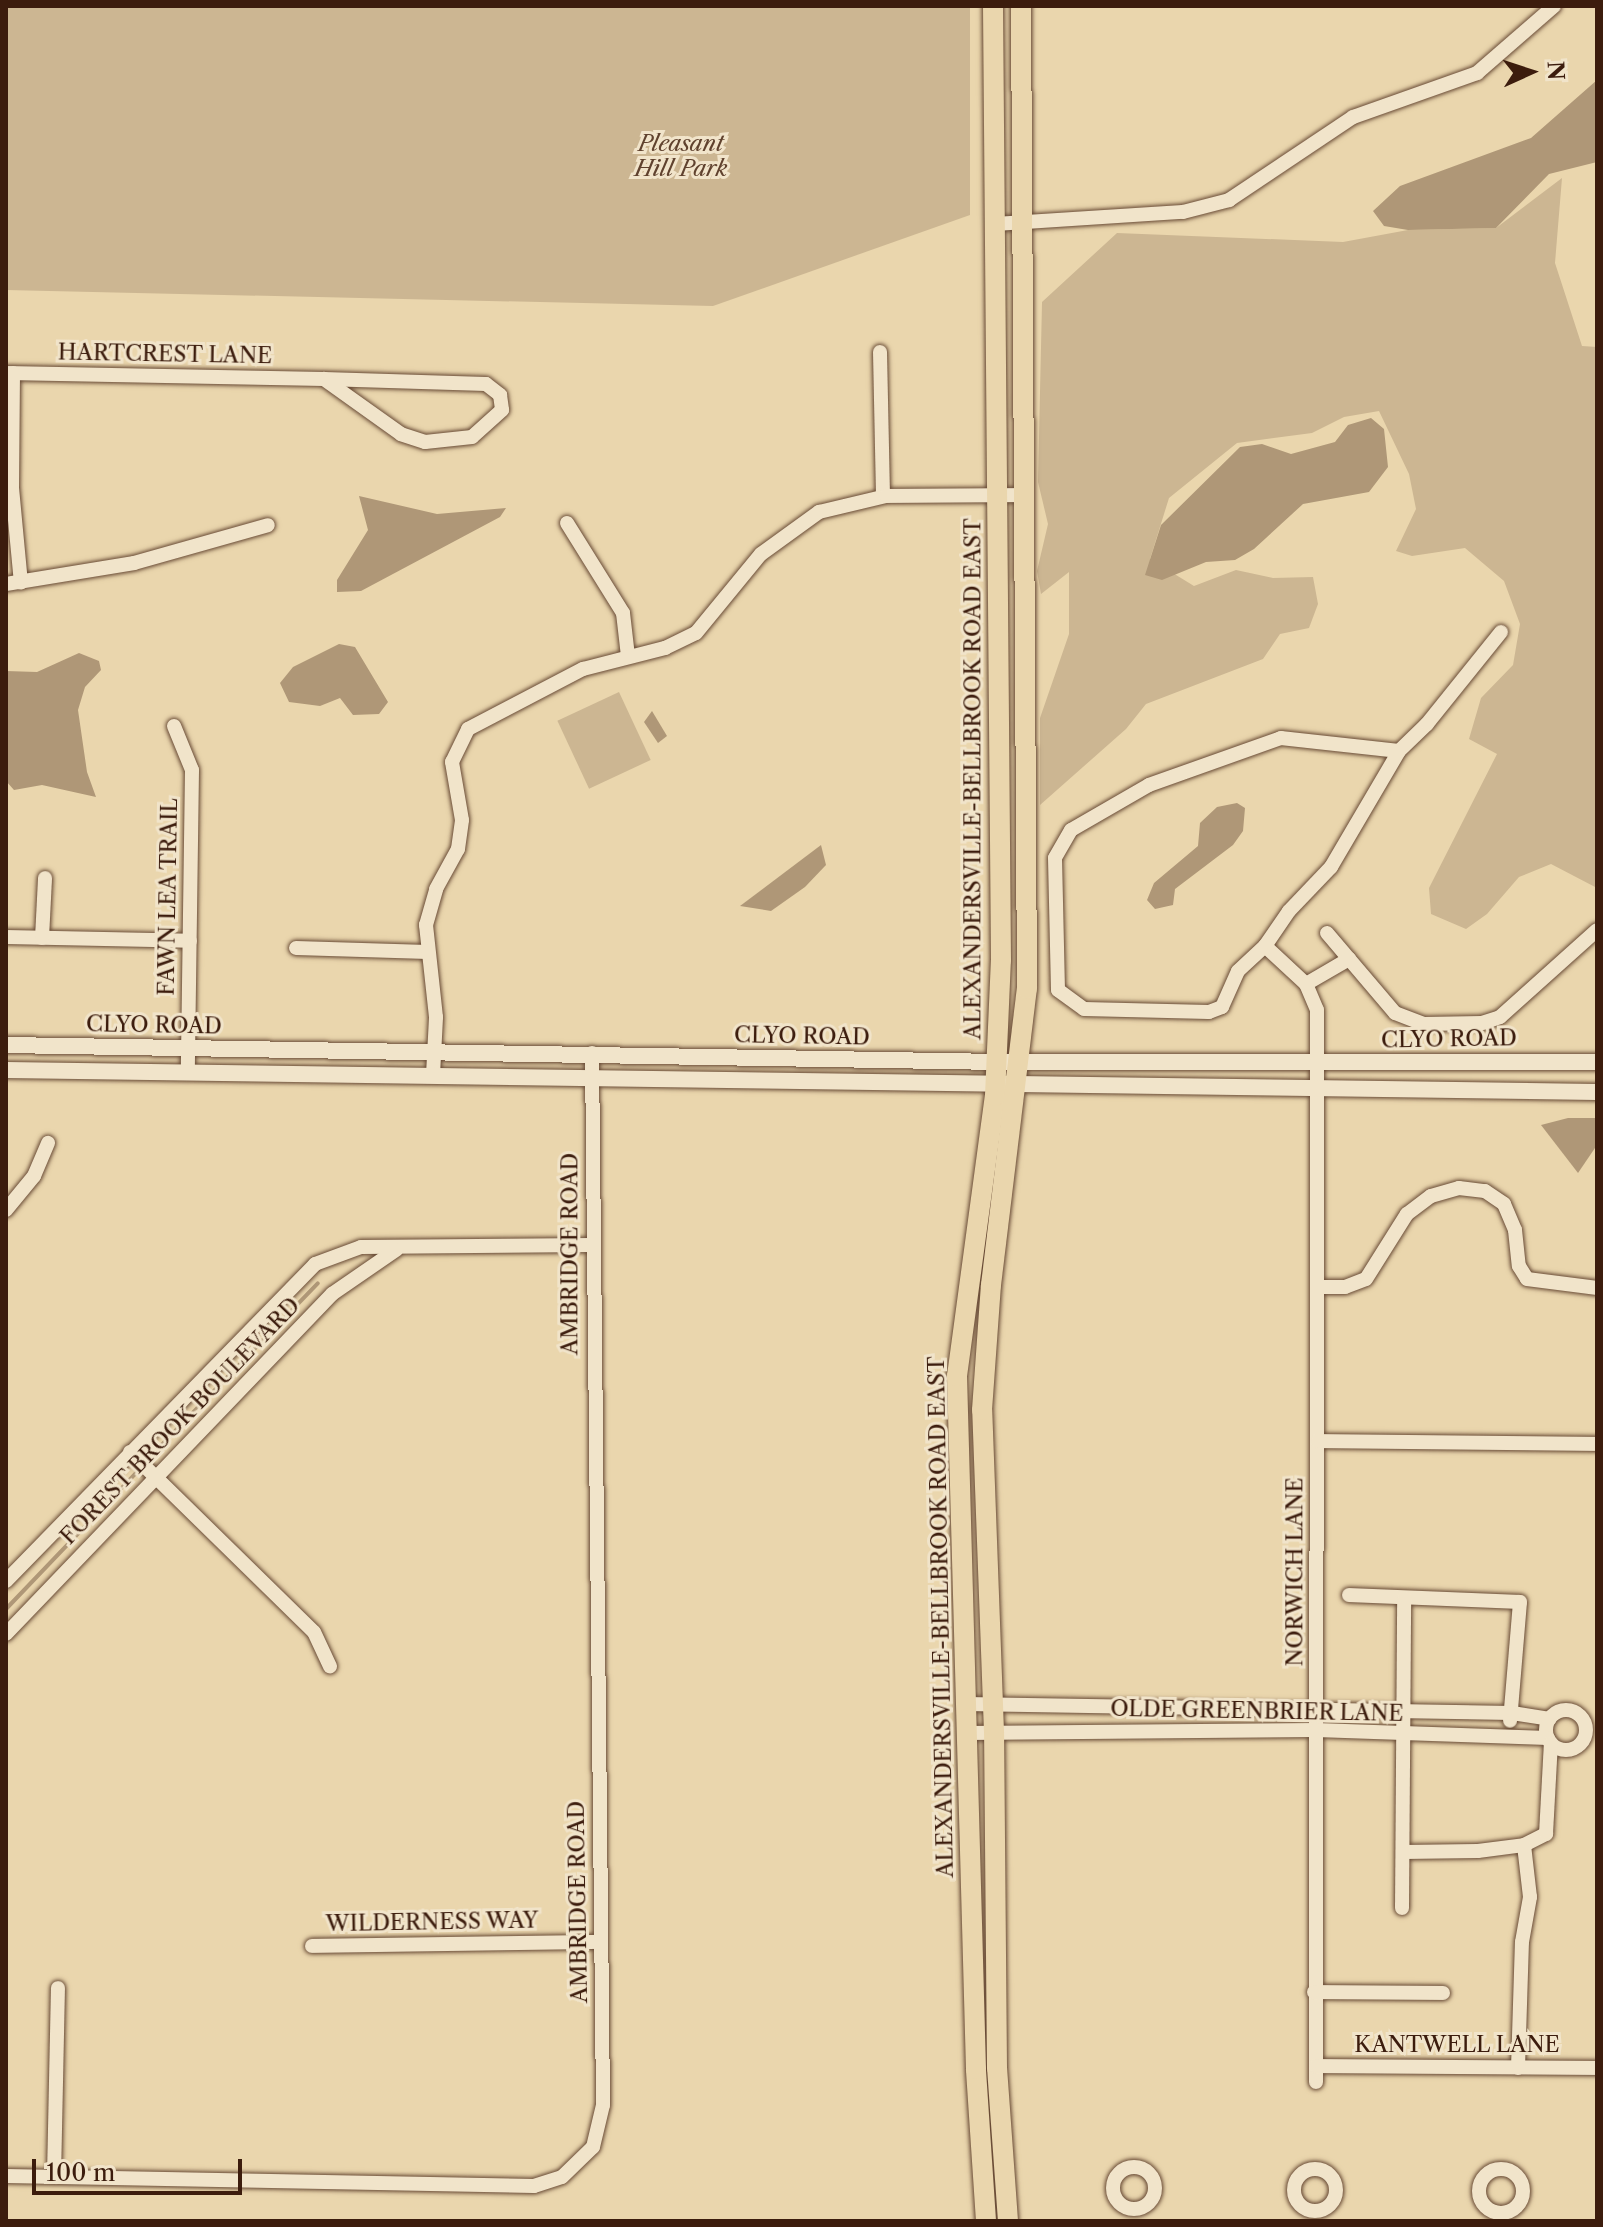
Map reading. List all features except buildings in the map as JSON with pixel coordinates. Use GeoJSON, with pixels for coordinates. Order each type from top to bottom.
{"type":"FeatureCollection","features":[{"type":"Feature","properties":{"kind":"main road","name":"ALEXANDERSVILLE-BELLBROOK ROAD EAST"},"geometry":{"type":"LineString","coordinates":[[986,2221],[976,2069],[957,1376],[998,1062],[999,751],[993,6]]}},
{"type":"Feature","properties":{"kind":"main road","name":"ALEXANDERSVILLE-BELLBROOK ROAD EAST"},"geometry":{"type":"LineString","coordinates":[[1008,2221],[997,2068],[994,1732],[982,1410],[991,1285],[1021,1062],[1028,937],[1021,6]]}},
{"type":"Feature","properties":{"kind":"main road"},"geometry":{"type":"LineString","coordinates":[[999,751],[1026,750]]}},
{"type":"Feature","properties":{"kind":"main road"},"geometry":{"type":"LineString","coordinates":[[976,2069],[997,2068]]}},
{"type":"Feature","properties":{"kind":"street"},"geometry":{"type":"LineString","coordinates":[[995,224],[1183,212],[1229,200],[1353,117],[1477,73],[1554,6]]}},
{"type":"Feature","properties":{"kind":"street"},"geometry":{"type":"LineString","coordinates":[[880,352],[883,496]]}},
{"type":"Feature","properties":{"kind":"street"},"geometry":{"type":"LineString","coordinates":[[10,373],[14,583],[134,563],[268,525]]}},
{"type":"Feature","properties":{"kind":"street","name":"HARTCREST LANE"},"geometry":{"type":"LineString","coordinates":[[10,373],[324,379],[486,384],[500,395],[502,410],[472,437],[425,442],[401,434],[324,379]]}},
{"type":"Feature","properties":{"kind":"street"},"geometry":{"type":"LineString","coordinates":[[433,1075],[436,1017],[428,952],[428,909],[462,831],[452,777],[460,739],[490,714],[583,669],[665,648],[696,633],[761,554],[799,523],[840,504],[883,496],[1024,495]]}},
{"type":"Feature","properties":{"kind":"street"},"geometry":{"type":"LineString","coordinates":[[567,523],[623,613],[628,656]]}},
{"type":"Feature","properties":{"kind":"street"},"geometry":{"type":"LineString","coordinates":[[1399,751],[1281,738],[1149,785],[1071,830],[1058,847],[1058,990],[1084,1009],[1209,1012],[1222,1007],[1238,971],[1265,946],[1289,911],[1331,867],[1399,751],[1427,724],[1501,632]]}},
{"type":"Feature","properties":{"kind":"street","name":"FAWN LEA TRAIL"},"geometry":{"type":"LineString","coordinates":[[174,726],[192,770],[188,1072]]}},
{"type":"Feature","properties":{"kind":"street"},"geometry":{"type":"LineString","coordinates":[[42,938],[45,878]]}},
{"type":"Feature","properties":{"kind":"street"},"geometry":{"type":"LineString","coordinates":[[1327,933],[1395,1013],[1410,1020],[1482,1023],[1500,1017],[1592,941],[1597,930]]}},
{"type":"Feature","properties":{"kind":"street"},"geometry":{"type":"LineString","coordinates":[[6,937],[190,941]]}},
{"type":"Feature","properties":{"kind":"street"},"geometry":{"type":"LineString","coordinates":[[1265,946],[1306,984],[1349,959]]}},
{"type":"Feature","properties":{"kind":"street"},"geometry":{"type":"LineString","coordinates":[[296,948],[428,952]]}},
{"type":"Feature","properties":{"kind":"street","name":"NORWICH LANE"},"geometry":{"type":"LineString","coordinates":[[1306,984],[1317,1010],[1319,1061],[1316,2082]]}},
{"type":"Feature","properties":{"kind":"street","name":"CLYO ROAD"},"geometry":{"type":"LineString","coordinates":[[6,1045],[998,1062],[1597,1062]]}},
{"type":"Feature","properties":{"kind":"street","name":"AMBRIDGE ROAD"},"geometry":{"type":"LineString","coordinates":[[6,2176],[534,2186],[562,2177],[593,2147],[602,2120],[591,1245],[592,1053]]}},
{"type":"Feature","properties":{"kind":"street","name":"CLYO ROAD"},"geometry":{"type":"LineString","coordinates":[[6,1070],[996,1086],[1319,1085],[1597,1092]]}},
{"type":"Feature","properties":{"kind":"street"},"geometry":{"type":"LineString","coordinates":[[6,1210],[34,1176],[48,1143]]}},
{"type":"Feature","properties":{"kind":"street"},"geometry":{"type":"LineString","coordinates":[[1317,1287],[1345,1287],[1366,1279],[1407,1214],[1431,1196],[1459,1188],[1485,1191],[1504,1204],[1515,1230],[1519,1266],[1527,1279],[1597,1288]]}},
{"type":"Feature","properties":{"kind":"street","name":"FOREST BROOK BOULEVARD"},"geometry":{"type":"LineString","coordinates":[[6,1581],[315,1264],[352,1248],[396,1250],[591,1245]]}},
{"type":"Feature","properties":{"kind":"street","name":"FOREST BROOK BOULEVARD"},"geometry":{"type":"LineString","coordinates":[[6,1634],[332,1294],[396,1250]]}},
{"type":"Feature","properties":{"kind":"street"},"geometry":{"type":"LineString","coordinates":[[1318,1441],[1597,1444]]}},
{"type":"Feature","properties":{"kind":"street"},"geometry":{"type":"LineString","coordinates":[[130,1452],[314,1632],[330,1666]]}},
{"type":"Feature","properties":{"kind":"street"},"geometry":{"type":"LineString","coordinates":[[1349,1595],[1520,1602],[1508,1733]]}},
{"type":"Feature","properties":{"kind":"street"},"geometry":{"type":"LineString","coordinates":[[1402,1908],[1404,1598]]}},
{"type":"Feature","properties":{"kind":"street","name":"OLDE GREENBRIER LANE"},"geometry":{"type":"LineString","coordinates":[[966,1704],[1512,1713],[1550,1719],[1560,1711],[1572,1712],[1585,1732],[1575,1748],[1508,1733],[1403,1734],[1316,1730],[967,1733]]}},
{"type":"Feature","properties":{"kind":"street"},"geometry":{"type":"LineString","coordinates":[[1403,1852],[1524,1845],[1548,1829],[1550,1719]]}},
{"type":"Feature","properties":{"kind":"street"},"geometry":{"type":"LineString","coordinates":[[1518,2068],[1522,1942],[1530,1897],[1524,1845]]}},
{"type":"Feature","properties":{"kind":"street","name":"WILDERNESS WAY"},"geometry":{"type":"LineString","coordinates":[[312,1946],[601,1942]]}},
{"type":"Feature","properties":{"kind":"street"},"geometry":{"type":"LineString","coordinates":[[54,2177],[58,1988]]}},
{"type":"Feature","properties":{"kind":"street"},"geometry":{"type":"LineString","coordinates":[[1314,1992],[1443,1993]]}},
{"type":"Feature","properties":{"kind":"street","name":"KANTWELL LANE"},"geometry":{"type":"LineString","coordinates":[[1316,2066],[1597,2068]]}},
{"type":"Feature","properties":{"kind":"street"},"geometry":{"type":"LineString","coordinates":[[1483,2221],[1484,2204]]}},
{"type":"Feature","properties":{"kind":"green space","name":"Pleasant Hill Park"},"geometry":{"type":"Polygon","coordinates":[[[6,6],[970,6],[970,215],[713,306],[6,290],[6,6]]]}},
{"type":"Feature","properties":{"kind":"green space"},"geometry":{"type":"Polygon","coordinates":[[[1562,178],[1555,263],[1582,346],[1597,347],[1597,888],[1551,864],[1519,877],[1487,914],[1466,929],[1431,914],[1429,888],[1497,754],[1469,739],[1481,698],[1513,665],[1520,624],[1504,581],[1465,548],[1412,556],[1396,551],[1416,509],[1409,474],[1379,411],[1344,417],[1312,433],[1237,443],[1169,498],[1150,559],[1194,586],[1236,570],[1273,578],[1313,577],[1318,604],[1309,628],[1280,634],[1263,659],[1146,704],[1126,729],[1040,805],[1040,718],[1069,634],[1069,572],[1041,594],[1037,571],[1048,524],[1038,482],[1042,302],[1117,233],[1343,242],[1408,230],[1496,228],[1562,178]]]}},
{"type":"Feature","properties":{"kind":"green space"},"geometry":{"type":"Polygon","coordinates":[[[619,692],[651,760],[589,789],[557,721],[619,692]]]}},
{"type":"Feature","properties":{"kind":"shaded area"},"geometry":{"type":"Polygon","coordinates":[[[1597,80],[1597,162],[1549,174],[1496,228],[1408,230],[1384,226],[1373,211],[1400,186],[1531,138],[1597,80]]]}},
{"type":"Feature","properties":{"kind":"shaded area"},"geometry":{"type":"Polygon","coordinates":[[[1371,418],[1384,429],[1388,467],[1369,492],[1303,504],[1254,549],[1235,560],[1206,562],[1162,580],[1145,575],[1161,525],[1240,447],[1262,444],[1291,454],[1335,442],[1348,425],[1371,418]]]}},
{"type":"Feature","properties":{"kind":"shaded area"},"geometry":{"type":"Polygon","coordinates":[[[359,496],[437,514],[506,508],[500,517],[361,591],[337,592],[337,580],[368,530],[359,496]]]}},
{"type":"Feature","properties":{"kind":"shaded area"},"geometry":{"type":"Polygon","coordinates":[[[339,644],[355,647],[388,702],[379,714],[353,715],[340,698],[320,706],[289,702],[280,683],[293,667],[339,644]]]}},
{"type":"Feature","properties":{"kind":"shaded area"},"geometry":{"type":"Polygon","coordinates":[[[79,653],[99,661],[101,670],[85,687],[78,710],[87,772],[96,797],[42,785],[14,790],[6,781],[6,671],[37,672],[79,653]]]}},
{"type":"Feature","properties":{"kind":"shaded area"},"geometry":{"type":"Polygon","coordinates":[[[652,711],[667,736],[658,743],[644,722],[652,711]]]}},
{"type":"Feature","properties":{"kind":"shaded area"},"geometry":{"type":"Polygon","coordinates":[[[1237,803],[1245,808],[1243,831],[1233,845],[1175,889],[1173,905],[1155,909],[1147,900],[1154,883],[1198,846],[1200,823],[1217,807],[1237,803]]]}},
{"type":"Feature","properties":{"kind":"shaded area"},"geometry":{"type":"Polygon","coordinates":[[[821,845],[826,865],[805,887],[771,911],[740,906],[821,845]]]}},
{"type":"Feature","properties":{"kind":"shaded area"},"geometry":{"type":"Polygon","coordinates":[[[1568,1118],[1597,1118],[1597,1145],[1578,1173],[1541,1125],[1568,1118]]]}},
{"type":"Feature","properties":{"kind":"waterway"},"geometry":{"type":"LineString","coordinates":[[151,1456],[318,1283]]}},
{"type":"Feature","properties":{"kind":"waterway"},"geometry":{"type":"LineString","coordinates":[[6,1609],[136,1473]]}}]}
